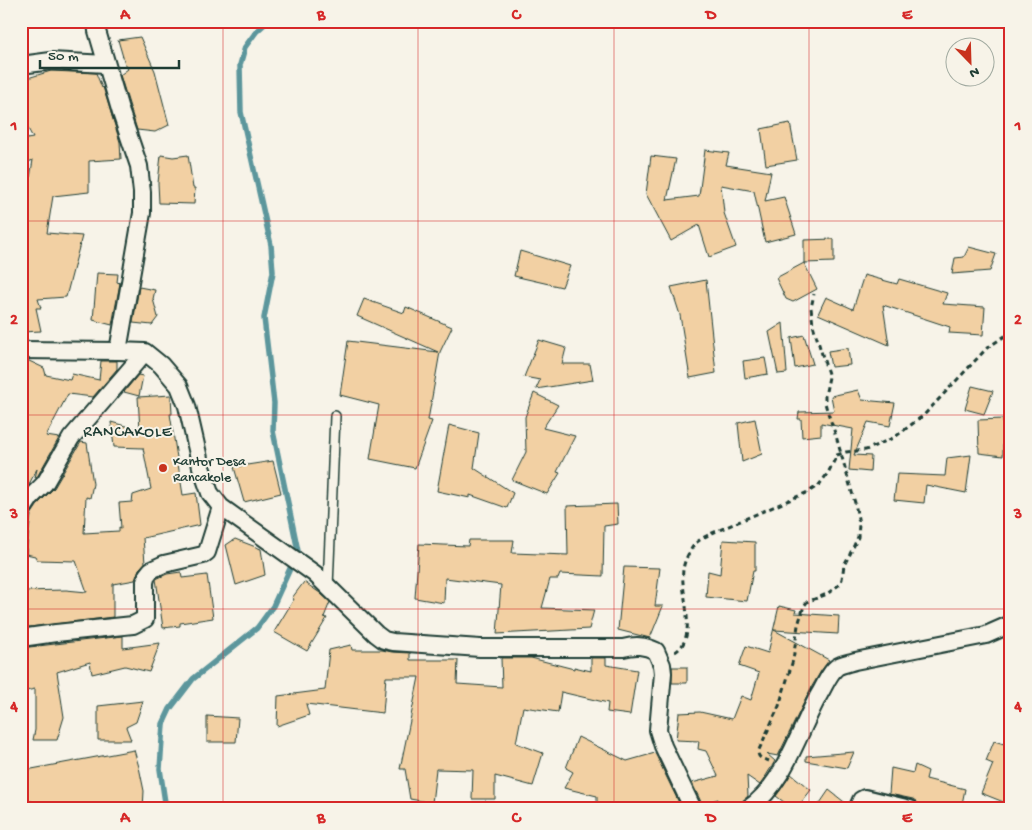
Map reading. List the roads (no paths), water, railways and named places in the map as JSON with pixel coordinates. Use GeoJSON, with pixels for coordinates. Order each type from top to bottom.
{"type":"FeatureCollection","features":[{"type":"Feature","properties":{"kind":"street"},"geometry":{"type":"LineString","coordinates":[[96,21],[106,64],[139,166],[142,192],[142,213],[118,351]]}},
{"type":"Feature","properties":{"kind":"street"},"geometry":{"type":"LineString","coordinates":[[21,65],[51,61],[106,64]]}},
{"type":"Feature","properties":{"kind":"street"},"geometry":{"type":"LineString","coordinates":[[21,350],[145,352],[161,365],[179,386],[187,406],[210,493],[221,507],[314,574],[384,640],[480,648],[623,648],[642,646],[656,652],[662,665],[663,674],[658,730],[663,746],[693,809]]}},
{"type":"Feature","properties":{"kind":"street"},"geometry":{"type":"LineString","coordinates":[[21,512],[31,497],[45,483],[71,438],[145,352]]}},
{"type":"Feature","properties":{"kind":"street"},"geometry":{"type":"LineString","coordinates":[[21,638],[132,625],[141,622],[146,616],[145,582],[147,575],[151,570],[164,564],[203,555],[207,552],[221,507]]}},
{"type":"Feature","properties":{"kind":"street"},"geometry":{"type":"LineString","coordinates":[[748,809],[763,796],[780,773],[818,697],[835,668],[855,661],[986,634],[1011,624]]}},
{"type":"Feature","properties":{"kind":"street"},"geometry":{"type":"LineString","coordinates":[[857,809],[861,800],[868,798],[910,809]]}},
{"type":"Feature","properties":{"kind":"lane"},"geometry":{"type":"LineString","coordinates":[[328,587],[335,416]]}},
{"type":"Feature","properties":{"kind":"waterway"},"geometry":{"type":"LineString","coordinates":[[166,809],[160,769],[163,724],[170,709],[193,679],[257,628],[273,606],[298,551],[273,431],[274,403],[264,318],[273,272],[271,245],[241,112],[240,65],[245,47],[256,32],[268,21]]}},
{"type":"Feature","properties":{"kind":"place","name":"Kantor Desa Rancakole"},"geometry":{"type":"Point","coordinates":[163,468]}},
{"type":"Feature","properties":{"kind":"district","name":"RANCAKOLE"},"geometry":{"type":"Point","coordinates":[128,430]}}]}
